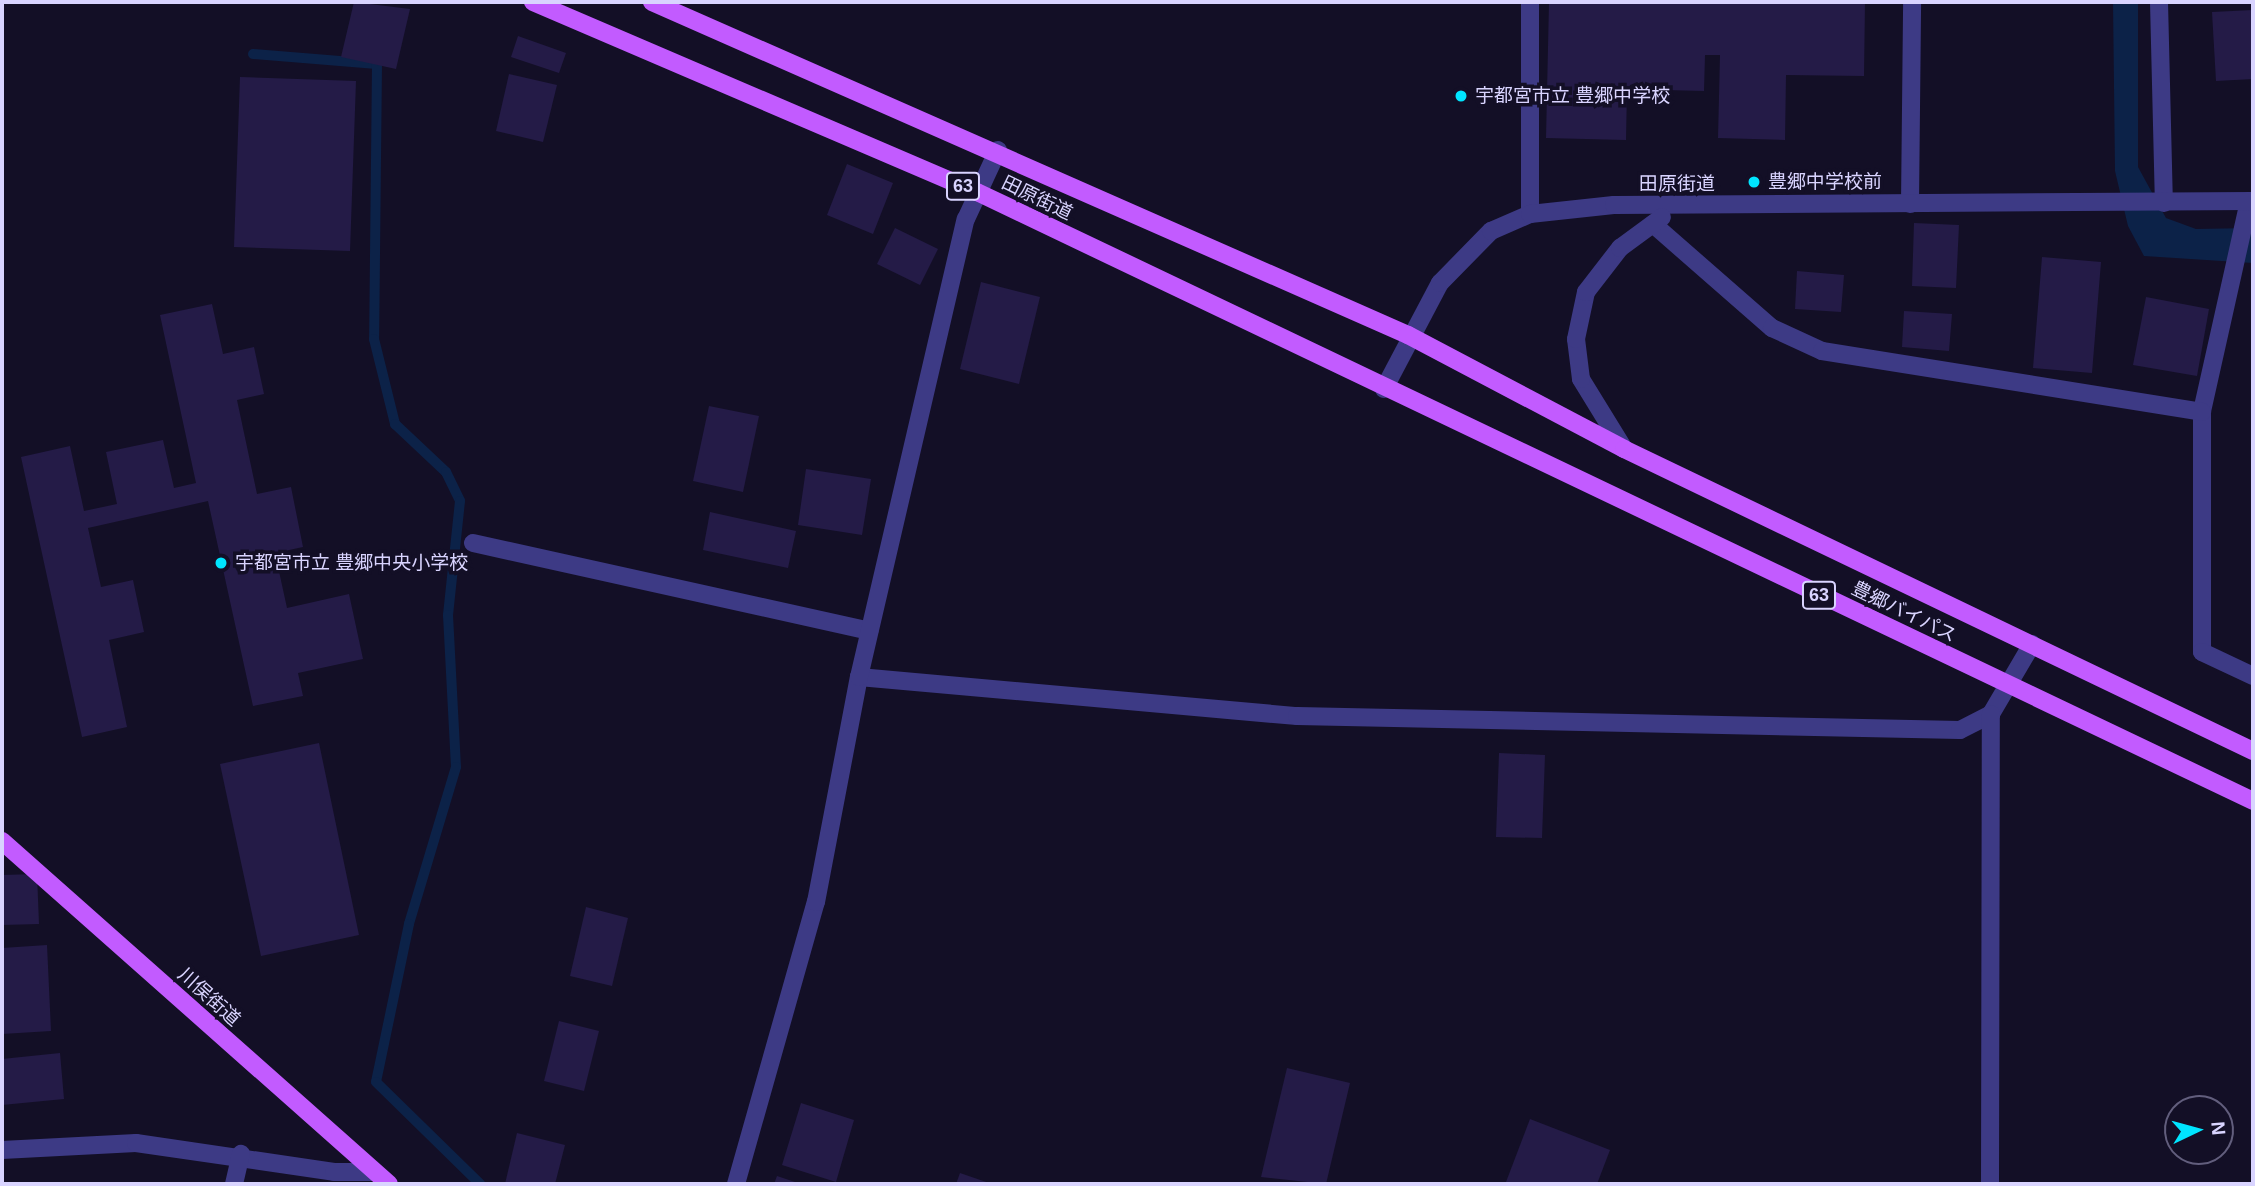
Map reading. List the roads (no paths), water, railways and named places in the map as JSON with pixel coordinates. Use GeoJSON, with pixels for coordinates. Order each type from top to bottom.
{"type":"FeatureCollection","features":[{"type":"Feature","properties":{"kind":"main road","name":"田原街道"},"geometry":{"type":"LineString","coordinates":[[533,2],[976,192],[1384,389]]}},
{"type":"Feature","properties":{"kind":"main road","name":"田原街道"},"geometry":{"type":"LineString","coordinates":[[652,2],[998,150],[1408,335]]}},
{"type":"Feature","properties":{"kind":"main road","name":"豊郷バイパス"},"geometry":{"type":"LineString","coordinates":[[1408,335],[1624,449],[2253,751]]}},
{"type":"Feature","properties":{"kind":"main road","name":"豊郷バイパス"},"geometry":{"type":"LineString","coordinates":[[1384,389],[2253,801]]}},
{"type":"Feature","properties":{"kind":"main road","name":"川俣街道"},"geometry":{"type":"LineString","coordinates":[[2,841],[389,1184]]}},
{"type":"Feature","properties":{"kind":"street"},"geometry":{"type":"LineString","coordinates":[[1530,2],[1530,214]]}},
{"type":"Feature","properties":{"kind":"street"},"geometry":{"type":"LineString","coordinates":[[1910,204],[1912,2]]}},
{"type":"Feature","properties":{"kind":"street"},"geometry":{"type":"LineString","coordinates":[[2159,2],[2164,203]]}},
{"type":"Feature","properties":{"kind":"street"},"geometry":{"type":"LineString","coordinates":[[736,1184],[816,902],[869,631],[976,192],[998,150]]}},
{"type":"Feature","properties":{"kind":"street"},"geometry":{"type":"LineString","coordinates":[[2251,201],[2202,412],[2202,652],[2253,676]]}},
{"type":"Feature","properties":{"kind":"street","name":"田原街道"},"geometry":{"type":"LineString","coordinates":[[1384,389],[1408,335],[1462,257],[1491,231],[1530,214],[1679,205],[2251,201]]}},
{"type":"Feature","properties":{"kind":"street"},"geometry":{"type":"LineString","coordinates":[[1624,449],[1581,379],[1576,339],[1587,292],[1620,248],[1679,205]]}},
{"type":"Feature","properties":{"kind":"street"},"geometry":{"type":"LineString","coordinates":[[1653,224],[1772,328],[1822,351],[2202,412]]}},
{"type":"Feature","properties":{"kind":"street"},"geometry":{"type":"LineString","coordinates":[[473,543],[869,631]]}},
{"type":"Feature","properties":{"kind":"street"},"geometry":{"type":"LineString","coordinates":[[859,677],[1297,716],[1960,730],[1991,714],[2010,687],[2032,644]]}},
{"type":"Feature","properties":{"kind":"street"},"geometry":{"type":"LineString","coordinates":[[1990,1184],[1991,714]]}},
{"type":"Feature","properties":{"kind":"street"},"geometry":{"type":"LineString","coordinates":[[2,1150],[136,1143],[241,1154],[334,1172],[374,1172]]}},
{"type":"Feature","properties":{"kind":"street"},"geometry":{"type":"LineString","coordinates":[[234,1184],[241,1154]]}},
{"type":"Feature","properties":{"kind":"water"},"geometry":{"type":"Polygon","coordinates":[[[2113,2],[2138,2],[2138,167],[2166,218],[2196,229],[2253,228],[2253,263],[2144,256],[2128,226],[2115,171],[2113,2]]]}},
{"type":"Feature","properties":{"kind":"waterway"},"geometry":{"type":"LineString","coordinates":[[253,54],[377,64],[374,339],[395,424],[446,472],[460,501],[448,615],[456,767],[409,924],[376,1082],[480,1184]]}},
{"type":"Feature","properties":{"kind":"place","name":"宇都宮市立 豊郷中学校"},"geometry":{"type":"Point","coordinates":[1461,96]}},
{"type":"Feature","properties":{"kind":"place","name":"豊郷中学校前"},"geometry":{"type":"Point","coordinates":[1754,182]}},
{"type":"Feature","properties":{"kind":"place","name":"宇都宮市立 豊郷中央小学校"},"geometry":{"type":"Point","coordinates":[221,563]}}]}
